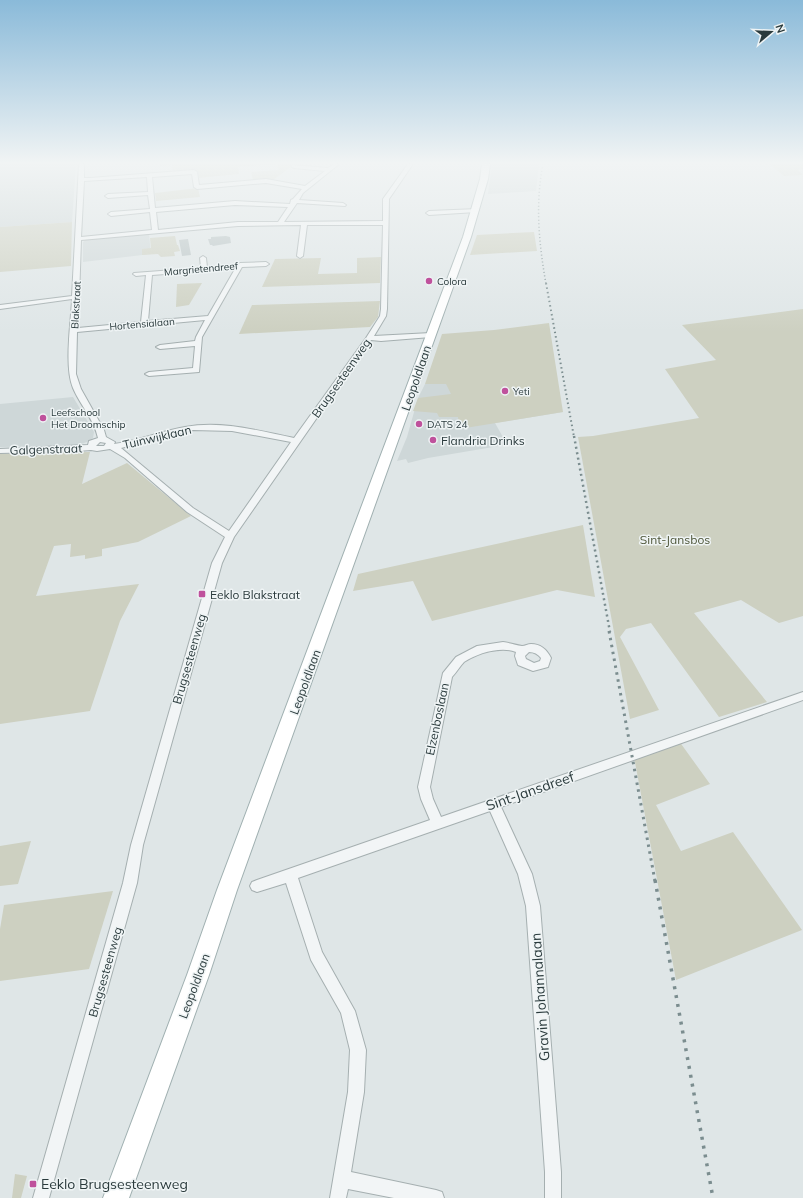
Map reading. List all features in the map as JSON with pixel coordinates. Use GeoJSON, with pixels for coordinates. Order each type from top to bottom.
{"type":"FeatureCollection","features":[{"type":"Feature","properties":{"kind":"main road","name":"Leopoldlaan"},"geometry":{"type":"LineString","coordinates":[[116,1198],[198,975],[226,890],[272,772],[472,220]]}},
{"type":"Feature","properties":{"kind":"street","name":"Blakstraat"},"geometry":{"type":"LineString","coordinates":[[79,220],[72,374],[77,389],[100,430],[102,439]]}},
{"type":"Feature","properties":{"kind":"street"},"geometry":{"type":"LineString","coordinates":[[154,220],[155,232]]}},
{"type":"Feature","properties":{"kind":"street"},"geometry":{"type":"LineString","coordinates":[[280,224],[282,220]]}},
{"type":"Feature","properties":{"kind":"street","name":"Brugsesteenweg"},"geometry":{"type":"LineString","coordinates":[[41,1198],[130,883],[137,846],[217,563],[230,536],[383,316],[385,220]]}},
{"type":"Feature","properties":{"kind":"street"},"geometry":{"type":"LineString","coordinates":[[78,239],[238,224],[385,223]]}},
{"type":"Feature","properties":{"kind":"street"},"geometry":{"type":"LineString","coordinates":[[300,256],[304,224]]}},
{"type":"Feature","properties":{"kind":"street"},"geometry":{"type":"LineString","coordinates":[[203,258],[204,270]]}},
{"type":"Feature","properties":{"kind":"street","name":"Margrietendreef"},"geometry":{"type":"LineString","coordinates":[[136,274],[204,270],[239,267],[240,265],[266,264]]}},
{"type":"Feature","properties":{"kind":"street"},"geometry":{"type":"LineString","coordinates":[[199,340],[209,318],[239,267]]}},
{"type":"Feature","properties":{"kind":"street"},"geometry":{"type":"LineString","coordinates":[[144,323],[149,274]]}},
{"type":"Feature","properties":{"kind":"street"},"geometry":{"type":"LineString","coordinates":[[0,307],[76,297]]}},
{"type":"Feature","properties":{"kind":"street","name":"Hortensialaan"},"geometry":{"type":"LineString","coordinates":[[74,330],[209,318]]}},
{"type":"Feature","properties":{"kind":"street"},"geometry":{"type":"LineString","coordinates":[[149,374],[196,370],[199,340],[198,319]]}},
{"type":"Feature","properties":{"kind":"street"},"geometry":{"type":"LineString","coordinates":[[369,338],[381,339],[431,335]]}},
{"type":"Feature","properties":{"kind":"street"},"geometry":{"type":"LineString","coordinates":[[160,346],[199,340]]}},
{"type":"Feature","properties":{"kind":"street","name":"Tuinwijklaan"},"geometry":{"type":"LineString","coordinates":[[92,447],[100,450],[111,446],[138,443],[159,435],[191,428],[213,427],[236,429],[296,441]]}},
{"type":"Feature","properties":{"kind":"street"},"geometry":{"type":"LineString","coordinates":[[92,447],[92,443],[95,441],[102,439],[110,440],[111,446],[127,456],[203,519],[230,536]]}},
{"type":"Feature","properties":{"kind":"street","name":"Galgenstraat"},"geometry":{"type":"LineString","coordinates":[[0,451],[77,449],[92,447]]}},
{"type":"Feature","properties":{"kind":"street","name":"Elzenboslaan"},"geometry":{"type":"LineString","coordinates":[[438,823],[427,799],[424,787],[446,676],[460,660],[481,649],[503,646],[514,647],[523,651]]}},
{"type":"Feature","properties":{"kind":"street","name":"Sint-Jansdreef"},"geometry":{"type":"LineString","coordinates":[[257,886],[803,696]]}},
{"type":"Feature","properties":{"kind":"street","name":"Gravin Johannalaan"},"geometry":{"type":"LineString","coordinates":[[493,804],[513,844],[525,874],[533,906],[553,1172],[553,1198]]}},
{"type":"Feature","properties":{"kind":"street"},"geometry":{"type":"LineString","coordinates":[[290,875],[316,956],[348,1011],[358,1050],[356,1092],[338,1198]]}},
{"type":"Feature","properties":{"kind":"street"},"geometry":{"type":"LineString","coordinates":[[342,1179],[436,1198]]}},
{"type":"Feature","properties":{"kind":"shaded area"},"geometry":{"type":"Polygon","coordinates":[[[0,220],[72,220],[72,222],[0,227],[0,220]]]}},
{"type":"Feature","properties":{"kind":"shaded area"},"geometry":{"type":"Polygon","coordinates":[[[149,234],[151,254],[83,262],[83,242],[86,240],[149,234]]]}},
{"type":"Feature","properties":{"kind":"shaded area"},"geometry":{"type":"Polygon","coordinates":[[[456,382],[563,412],[495,423],[504,439],[502,440],[505,445],[428,458],[408,463],[406,459],[397,461],[407,437],[418,398],[425,384],[456,382]]]}},
{"type":"Feature","properties":{"kind":"shaded area","name":"Leefschool Het Droomschip"},"geometry":{"type":"Polygon","coordinates":[[[73,397],[94,432],[93,438],[87,442],[75,446],[0,447],[0,404],[73,397]]]}},
{"type":"Feature","properties":{"kind":"green space"},"geometry":{"type":"Polygon","coordinates":[[[72,222],[71,266],[0,272],[0,227],[72,222]]]}},
{"type":"Feature","properties":{"kind":"green space"},"geometry":{"type":"Polygon","coordinates":[[[534,232],[537,251],[470,255],[477,235],[534,232]]]}},
{"type":"Feature","properties":{"kind":"green space"},"geometry":{"type":"Polygon","coordinates":[[[175,236],[180,251],[174,252],[175,256],[161,257],[158,254],[142,255],[142,249],[151,248],[150,238],[175,236]]]}},
{"type":"Feature","properties":{"kind":"green space"},"geometry":{"type":"Polygon","coordinates":[[[381,257],[380,283],[262,287],[275,259],[321,258],[318,274],[357,273],[357,258],[381,257]]]}},
{"type":"Feature","properties":{"kind":"green space"},"geometry":{"type":"Polygon","coordinates":[[[202,283],[189,305],[176,307],[177,284],[202,283]]]}},
{"type":"Feature","properties":{"kind":"green space"},"geometry":{"type":"Polygon","coordinates":[[[380,301],[378,317],[370,327],[239,334],[252,305],[380,301]]]}},
{"type":"Feature","properties":{"kind":"green space","name":"Sint-Jansbos"},"geometry":{"type":"Polygon","coordinates":[[[803,309],[803,616],[779,623],[741,600],[694,613],[767,702],[719,717],[651,623],[626,629],[620,637],[659,710],[630,719],[578,437],[593,436],[699,418],[665,369],[716,360],[682,325],[803,309]]]}},
{"type":"Feature","properties":{"kind":"green space","name":"Yeti"},"geometry":{"type":"Polygon","coordinates":[[[549,323],[563,412],[459,429],[458,417],[439,417],[437,413],[413,411],[418,398],[451,394],[446,384],[425,384],[442,334],[494,330],[549,323]]]}},
{"type":"Feature","properties":{"kind":"green space"},"geometry":{"type":"Polygon","coordinates":[[[90,452],[82,484],[127,463],[191,516],[138,542],[102,549],[102,556],[85,559],[85,555],[70,557],[71,544],[54,546],[36,596],[139,584],[120,621],[90,711],[0,724],[0,454],[90,452]]]}},
{"type":"Feature","properties":{"kind":"green space"},"geometry":{"type":"Polygon","coordinates":[[[583,525],[595,597],[557,590],[432,621],[413,581],[353,591],[358,574],[583,525]]]}},
{"type":"Feature","properties":{"kind":"green space"},"geometry":{"type":"Polygon","coordinates":[[[679,741],[710,784],[656,805],[681,851],[733,832],[802,930],[676,980],[634,757],[679,741]]]}},
{"type":"Feature","properties":{"kind":"green space"},"geometry":{"type":"Polygon","coordinates":[[[31,841],[18,884],[0,886],[0,846],[31,841]]]}},
{"type":"Feature","properties":{"kind":"green space"},"geometry":{"type":"Polygon","coordinates":[[[113,891],[89,969],[0,981],[0,929],[4,905],[113,891]]]}},
{"type":"Feature","properties":{"kind":"green space"},"geometry":{"type":"Polygon","coordinates":[[[15,1174],[27,1176],[21,1198],[12,1198],[15,1174]]]}},
{"type":"Feature","properties":{"kind":"building"},"geometry":{"type":"Polygon","coordinates":[[[211,237],[230,237],[231,243],[213,246],[210,245],[208,239],[211,239],[211,237]]]}},
{"type":"Feature","properties":{"kind":"building"},"geometry":{"type":"Polygon","coordinates":[[[188,239],[191,255],[182,256],[179,240],[188,239]]]}},
{"type":"Feature","properties":{"kind":"railway"},"geometry":{"type":"LineString","coordinates":[[539,220],[541,254],[546,284]]}},
{"type":"Feature","properties":{"kind":"railway"},"geometry":{"type":"LineString","coordinates":[[546,283],[574,437]]}},
{"type":"Feature","properties":{"kind":"railway"},"geometry":{"type":"LineString","coordinates":[[574,436],[610,632]]}},
{"type":"Feature","properties":{"kind":"railway"},"geometry":{"type":"LineString","coordinates":[[609,631],[655,881]]}},
{"type":"Feature","properties":{"kind":"railway"},"geometry":{"type":"LineString","coordinates":[[655,880],[713,1198]]}},
{"type":"Feature","properties":{"kind":"place","name":"Colora"},"geometry":{"type":"Point","coordinates":[429,281]}},
{"type":"Feature","properties":{"kind":"place","name":"Yeti"},"geometry":{"type":"Point","coordinates":[505,391]}},
{"type":"Feature","properties":{"kind":"place","name":"Leefschool Het Droomschip"},"geometry":{"type":"Point","coordinates":[43,418]}},
{"type":"Feature","properties":{"kind":"place","name":"DATS 24"},"geometry":{"type":"Point","coordinates":[419,424]}},
{"type":"Feature","properties":{"kind":"place","name":"Flandria Drinks"},"geometry":{"type":"Point","coordinates":[433,440]}},
{"type":"Feature","properties":{"kind":"place","name":"Eeklo Blakstraat"},"geometry":{"type":"Point","coordinates":[202,594]}},
{"type":"Feature","properties":{"kind":"place","name":"Eeklo Brugsesteenweg"},"geometry":{"type":"Point","coordinates":[33,1184]}}]}
